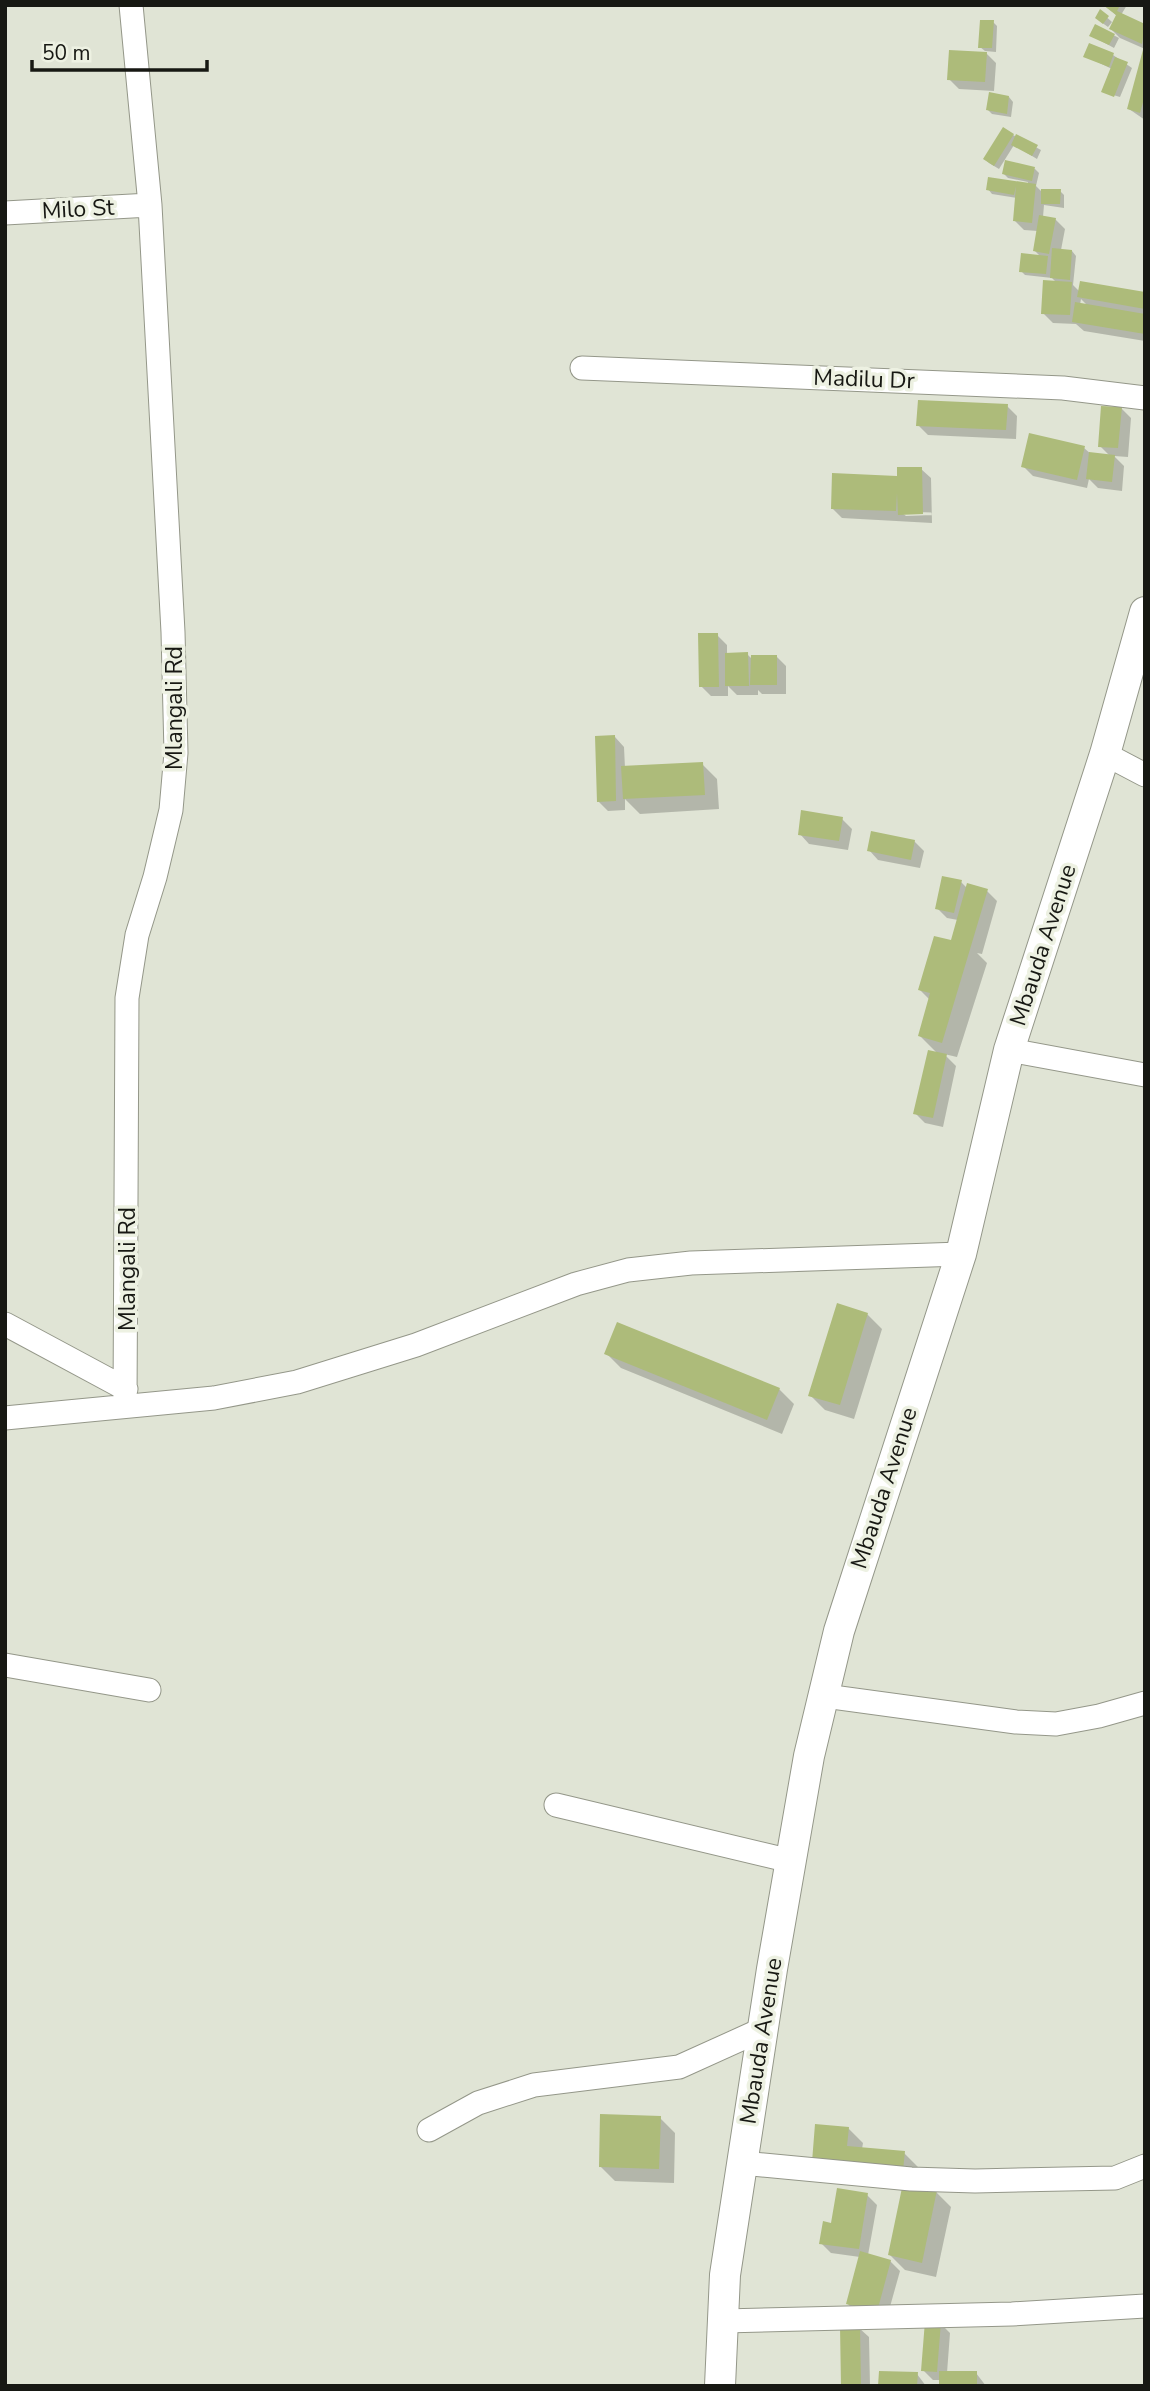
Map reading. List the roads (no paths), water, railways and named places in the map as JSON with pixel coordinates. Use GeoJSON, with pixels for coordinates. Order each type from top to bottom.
{"type":"FeatureCollection","features":[{"type":"Feature","properties":{"kind":"street","name":"Mlangali Rd"},"geometry":{"type":"LineString","coordinates":[[126,1397],[128,984],[137,935],[156,877],[171,810],[176,753],[173,632],[150,205],[131,5]]}},
{"type":"Feature","properties":{"kind":"street","name":"Milo St"},"geometry":{"type":"LineString","coordinates":[[5,213],[150,205]]}},
{"type":"Feature","properties":{"kind":"street","name":"Madilu Dr"},"geometry":{"type":"LineString","coordinates":[[582,369],[1063,388],[1145,398]]}},
{"type":"Feature","properties":{"kind":"street","name":"Mbauda Avenue"},"geometry":{"type":"LineString","coordinates":[[720,2386],[725,2275],[809,1756],[843,1619],[961,1254],[1009,1050],[1105,754],[1145,612]]}},
{"type":"Feature","properties":{"kind":"street"},"geometry":{"type":"LineString","coordinates":[[1105,754],[1145,775]]}},
{"type":"Feature","properties":{"kind":"street"},"geometry":{"type":"LineString","coordinates":[[1009,1050],[1145,1075]]}},
{"type":"Feature","properties":{"kind":"street"},"geometry":{"type":"LineString","coordinates":[[5,1418],[126,1397],[214,1398],[297,1382],[416,1345],[576,1284],[628,1270],[680,1264],[961,1254]]}},
{"type":"Feature","properties":{"kind":"street"},"geometry":{"type":"LineString","coordinates":[[5,1324],[126,1397]]}},
{"type":"Feature","properties":{"kind":"street"},"geometry":{"type":"LineString","coordinates":[[5,1665],[149,1690]]}},
{"type":"Feature","properties":{"kind":"street"},"geometry":{"type":"LineString","coordinates":[[825,1696],[1016,1722],[1056,1724],[1100,1716],[1145,1703]]}},
{"type":"Feature","properties":{"kind":"street"},"geometry":{"type":"LineString","coordinates":[[556,1805],[791,1861]]}},
{"type":"Feature","properties":{"kind":"street"},"geometry":{"type":"LineString","coordinates":[[429,2130],[478,2103],[534,2085],[678,2067],[763,2029]]}},
{"type":"Feature","properties":{"kind":"street"},"geometry":{"type":"LineString","coordinates":[[742,2163],[911,2179],[975,2181],[1115,2178],[1145,2166]]}},
{"type":"Feature","properties":{"kind":"street"},"geometry":{"type":"LineString","coordinates":[[723,2320],[1012,2314],[1145,2306]]}}]}
